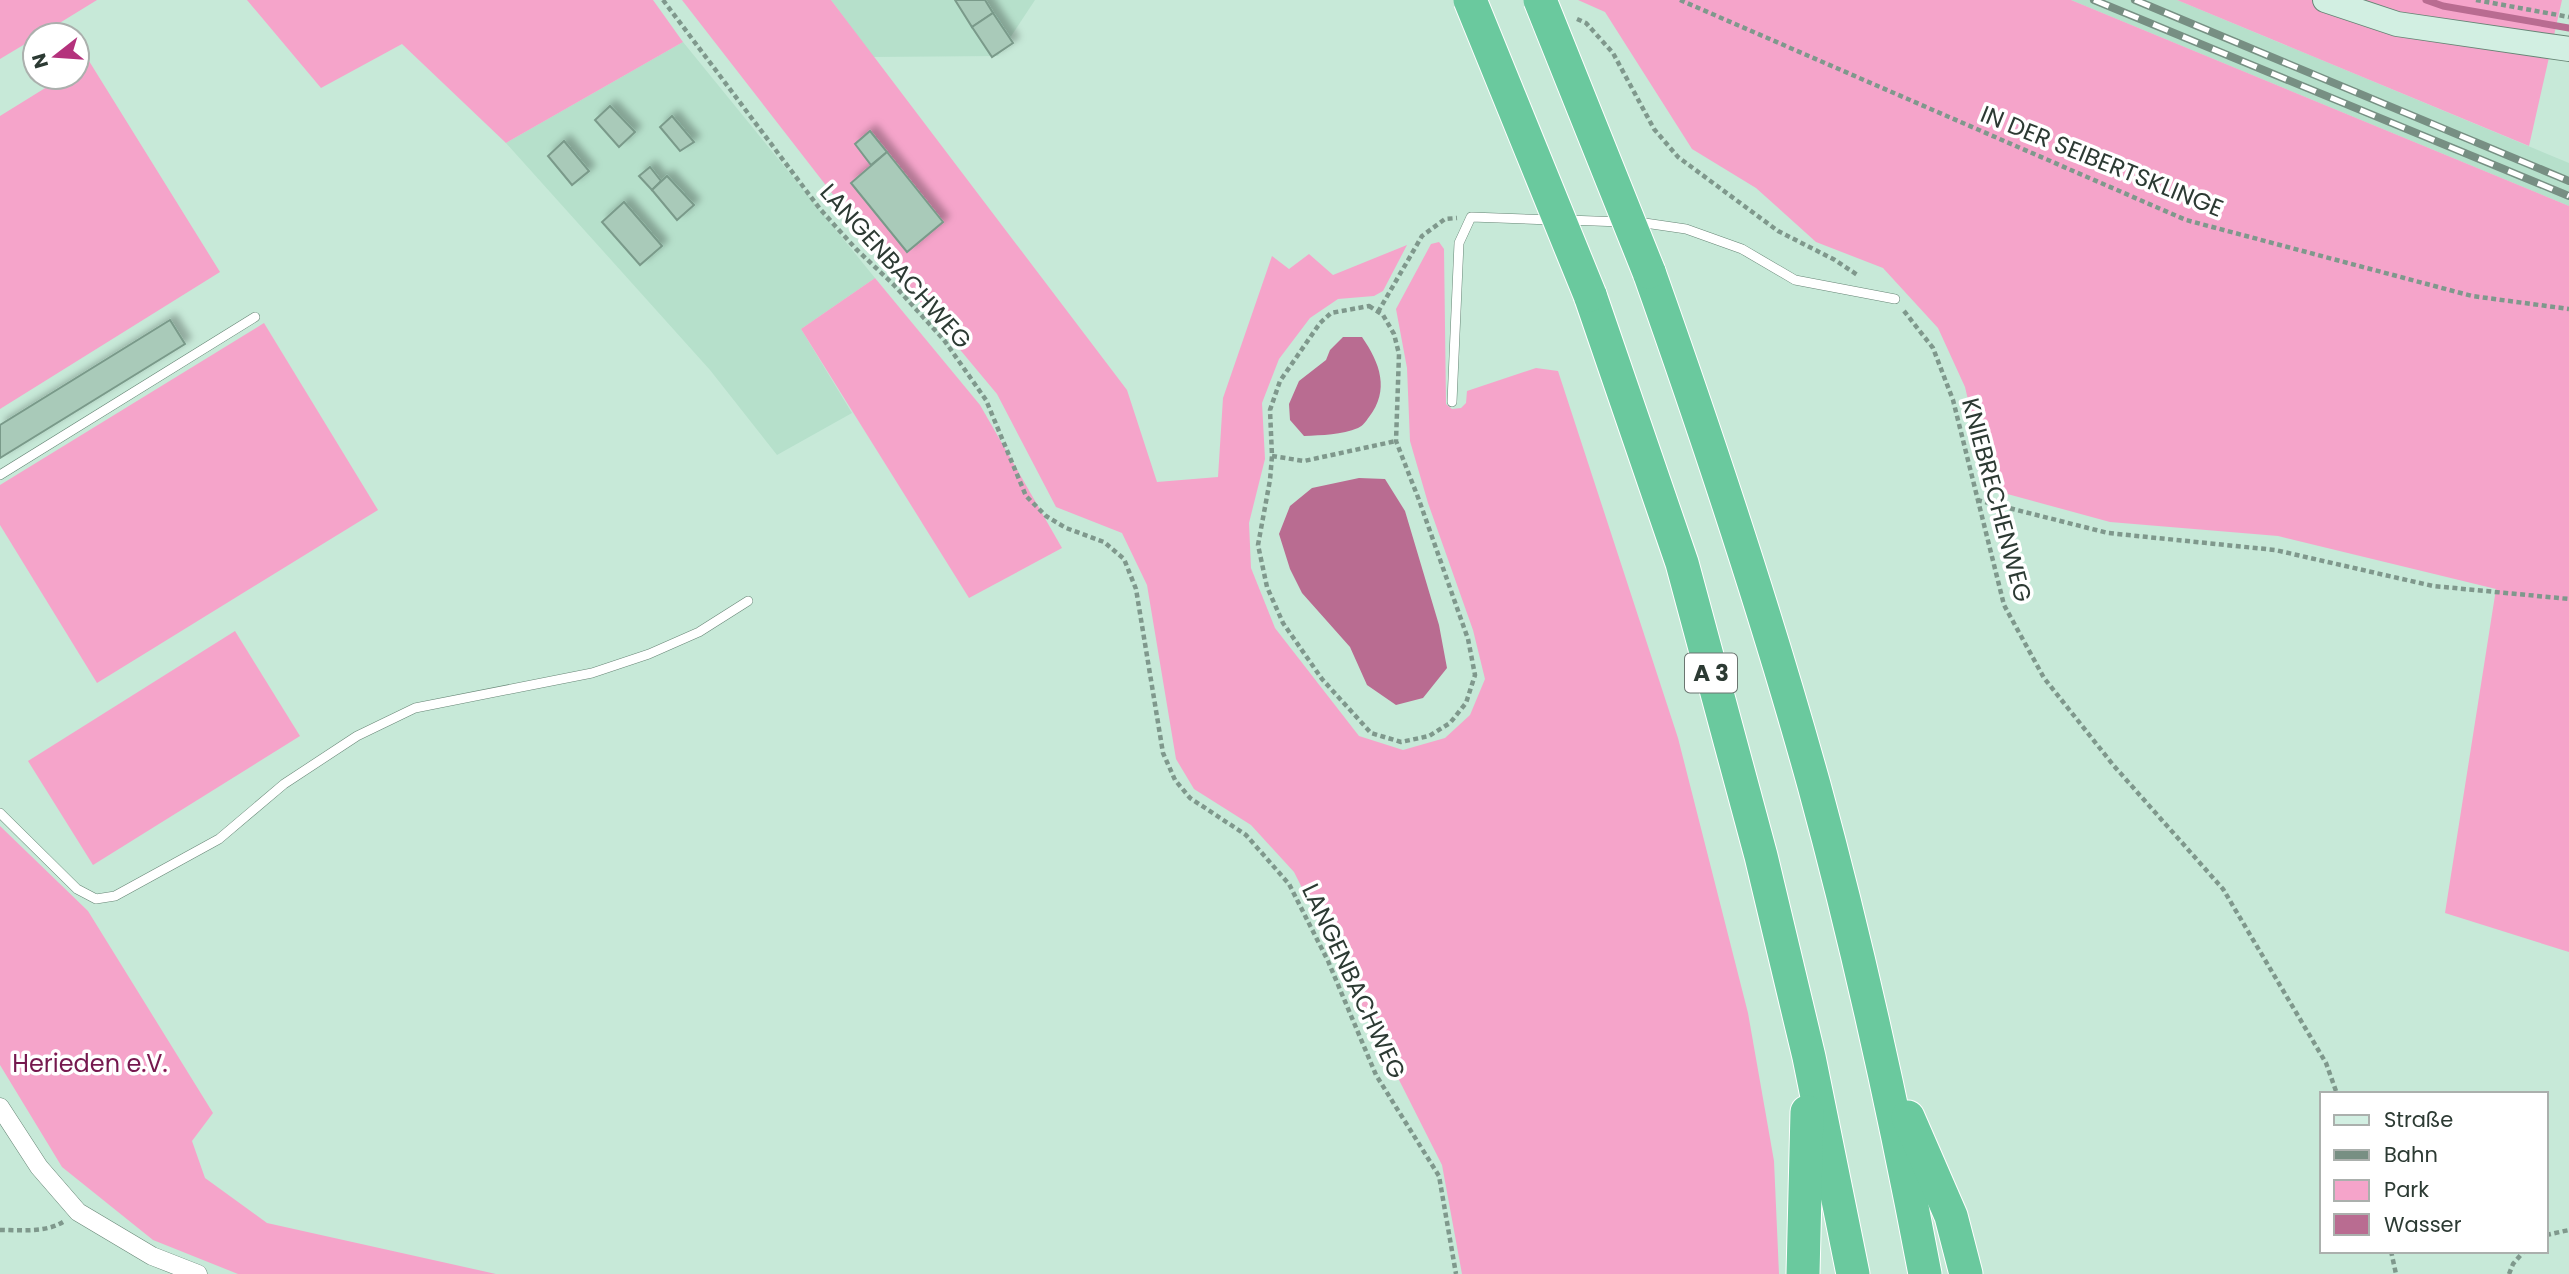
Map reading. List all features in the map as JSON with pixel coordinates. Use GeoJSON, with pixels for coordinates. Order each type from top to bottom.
{"type":"FeatureCollection","features":[{"type":"Feature","properties":{"kind":"highway","name":"A 3"},"geometry":{"type":"LineString","coordinates":[[1470,0],[1590,295],[1682,563],[1760,856],[1809,1058],[1853,1274]]}},
{"type":"Feature","properties":{"kind":"highway","name":"A 3"},"geometry":{"type":"LineString","coordinates":[[1540,0],[1648,272],[1727,497],[1793,713],[1814,787],[1878,1047],[1925,1274]]}},
{"type":"Feature","properties":{"kind":"highway","name":"A 3"},"geometry":{"type":"LineString","coordinates":[[1878,1047],[1951,1216],[1966,1274]]}},
{"type":"Feature","properties":{"kind":"highway"},"geometry":{"type":"LineString","coordinates":[[1803,1274],[1809,1058]]}},
{"type":"Feature","properties":{"kind":"main road"},"geometry":{"type":"LineString","coordinates":[[2325,0],[2397,24],[2569,49]]}},
{"type":"Feature","properties":{"kind":"street"},"geometry":{"type":"LineString","coordinates":[[0,1107],[39,1167],[78,1212],[152,1256],[198,1274]]}},
{"type":"Feature","properties":{"kind":"lane"},"geometry":{"type":"LineString","coordinates":[[1452,402],[1459,243],[1471,217],[1644,222],[1686,229],[1742,249],[1795,279],[1895,299]]}},
{"type":"Feature","properties":{"kind":"lane"},"geometry":{"type":"LineString","coordinates":[[0,475],[255,317]]}},
{"type":"Feature","properties":{"kind":"lane"},"geometry":{"type":"LineString","coordinates":[[0,813],[77,889],[96,899],[115,896],[219,839],[295,778],[357,736],[415,708],[592,673],[699,632],[748,601]]}},
{"type":"Feature","properties":{"kind":"path","name":"LANGENBACHWEG"},"geometry":{"type":"LineString","coordinates":[[663,0],[820,209],[944,340],[986,400],[1026,496],[1046,516],[1066,528],[1104,542],[1124,559],[1136,589],[1163,753],[1175,780],[1190,798],[1246,835],[1289,884],[1328,961],[1376,1075],[1439,1176],[1456,1274]]}},
{"type":"Feature","properties":{"kind":"path","name":"IN DER SEIBERTSKLINGE"},"geometry":{"type":"LineString","coordinates":[[1679,0],[2186,220],[2472,296],[2569,309]]}},
{"type":"Feature","properties":{"kind":"path"},"geometry":{"type":"LineString","coordinates":[[2476,0],[2569,17]]}},
{"type":"Feature","properties":{"kind":"path","name":"KNIEBRECHENWEG"},"geometry":{"type":"LineString","coordinates":[[1575,18],[1586,23],[1613,52],[1654,129],[1678,157],[1778,231],[1835,260],[1895,299],[1933,348],[1953,400],[2004,605],[2044,678],[2114,766],[2223,889],[2326,1063],[2336,1092]]}},
{"type":"Feature","properties":{"kind":"path"},"geometry":{"type":"LineString","coordinates":[[1378,312],[1422,236],[1445,219],[1471,217]]}},
{"type":"Feature","properties":{"kind":"path"},"geometry":{"type":"LineString","coordinates":[[1368,306],[1383,315],[1394,334],[1399,354],[1396,441],[1468,639],[1475,675],[1466,703],[1450,723],[1429,736],[1401,742],[1371,733],[1322,679],[1283,623],[1267,587],[1258,545],[1270,480],[1270,410],[1280,380],[1320,323],[1331,313],[1368,306]]}},
{"type":"Feature","properties":{"kind":"path"},"geometry":{"type":"LineString","coordinates":[[1272,456],[1304,461],[1396,441]]}},
{"type":"Feature","properties":{"kind":"path"},"geometry":{"type":"LineString","coordinates":[[1977,500],[2109,533],[2274,550],[2433,586],[2569,599]]}},
{"type":"Feature","properties":{"kind":"path"},"geometry":{"type":"LineString","coordinates":[[0,1230],[35,1230],[57,1226],[78,1212]]}},
{"type":"Feature","properties":{"kind":"path"},"geometry":{"type":"LineString","coordinates":[[2548,1235],[2569,1230]]}},
{"type":"Feature","properties":{"kind":"path"},"geometry":{"type":"LineString","coordinates":[[2391,1253],[2396,1274]]}},
{"type":"Feature","properties":{"kind":"path"},"geometry":{"type":"LineString","coordinates":[[2509,1274],[2522,1253]]}},
{"type":"Feature","properties":{"kind":"shaded area"},"geometry":{"type":"Polygon","coordinates":[[[831,0],[1035,0],[998,56],[873,57],[831,0]]]}},
{"type":"Feature","properties":{"kind":"shaded area"},"geometry":{"type":"Polygon","coordinates":[[[2071,0],[2177,0],[2569,163],[2569,206],[2071,0]]]}},
{"type":"Feature","properties":{"kind":"shaded area"},"geometry":{"type":"Polygon","coordinates":[[[683,42],[875,278],[801,329],[852,413],[777,455],[710,370],[506,143],[683,42]]]}},
{"type":"Feature","properties":{"kind":"green space"},"geometry":{"type":"Polygon","coordinates":[[[0,0],[97,0],[63,21],[21,21],[21,46],[0,59],[0,0]]]}},
{"type":"Feature","properties":{"kind":"green space"},"geometry":{"type":"Polygon","coordinates":[[[247,0],[653,0],[683,42],[506,143],[402,44],[321,88],[247,0]]]}},
{"type":"Feature","properties":{"kind":"green space"},"geometry":{"type":"Polygon","coordinates":[[[682,0],[831,0],[1127,390],[1157,482],[1218,477],[1223,398],[1272,256],[1289,269],[1309,254],[1333,275],[1407,245],[1383,291],[1374,296],[1338,299],[1310,318],[1279,359],[1262,403],[1265,459],[1249,523],[1251,568],[1275,628],[1359,736],[1403,750],[1445,738],[1470,715],[1485,679],[1473,630],[1428,503],[1410,441],[1407,368],[1396,309],[1431,244],[1439,242],[1444,249],[1446,404],[1452,409],[1461,408],[1466,403],[1467,391],[1536,368],[1558,371],[1678,738],[1748,1013],[1774,1161],[1779,1274],[1462,1274],[1442,1165],[1294,872],[1251,825],[1194,789],[1176,759],[1147,585],[1122,533],[1056,507],[997,394],[866,237],[682,0]]]}},
{"type":"Feature","properties":{"kind":"green space"},"geometry":{"type":"Polygon","coordinates":[[[1578,0],[2071,0],[2569,206],[2569,952],[2445,913],[2496,589],[2278,536],[2110,522],[1989,489],[1965,387],[1938,328],[1883,268],[1816,242],[1756,188],[1692,149],[1605,12],[1578,0]]]}},
{"type":"Feature","properties":{"kind":"green space"},"geometry":{"type":"Polygon","coordinates":[[[2177,0],[2562,0],[2529,146],[2177,0]]]}},
{"type":"Feature","properties":{"kind":"green space"},"geometry":{"type":"Polygon","coordinates":[[[91,64],[220,272],[0,409],[0,116],[40,91],[91,91],[91,64]]]}},
{"type":"Feature","properties":{"kind":"green space"},"geometry":{"type":"Polygon","coordinates":[[[875,278],[980,405],[1062,548],[969,598],[801,329],[875,278]]]}},
{"type":"Feature","properties":{"kind":"green space"},"geometry":{"type":"Polygon","coordinates":[[[264,323],[378,510],[97,683],[0,525],[0,485],[264,323]]]}},
{"type":"Feature","properties":{"kind":"green space"},"geometry":{"type":"Polygon","coordinates":[[[235,631],[300,736],[93,865],[28,761],[235,631]]]}},
{"type":"Feature","properties":{"kind":"green space","name":"Herieden e.V."},"geometry":{"type":"Polygon","coordinates":[[[0,826],[88,911],[213,1113],[192,1141],[205,1178],[267,1223],[496,1274],[238,1274],[153,1240],[62,1167],[0,1065],[0,826]]]}},
{"type":"Feature","properties":{"kind":"water"},"geometry":{"type":"Polygon","coordinates":[[[1343,337],[1362,337],[1374,357],[1380,377],[1379,397],[1375,407],[1358,428],[1339,433],[1304,436],[1290,420],[1289,404],[1299,381],[1326,360],[1330,350],[1343,337]]]}},
{"type":"Feature","properties":{"kind":"water"},"geometry":{"type":"Polygon","coordinates":[[[1359,478],[1385,479],[1405,511],[1439,625],[1447,668],[1423,698],[1396,705],[1367,685],[1350,647],[1302,593],[1290,569],[1279,534],[1290,506],[1312,488],[1359,478]]]}},
{"type":"Feature","properties":{"kind":"building"},"geometry":{"type":"Polygon","coordinates":[[[955,0],[985,0],[993,13],[972,27],[955,0]]]}},
{"type":"Feature","properties":{"kind":"building"},"geometry":{"type":"Polygon","coordinates":[[[993,13],[1013,43],[992,57],[972,27],[993,13]]]}},
{"type":"Feature","properties":{"kind":"building"},"geometry":{"type":"Polygon","coordinates":[[[610,106],[635,132],[619,147],[595,120],[610,106]]]}},
{"type":"Feature","properties":{"kind":"building"},"geometry":{"type":"Polygon","coordinates":[[[672,116],[694,142],[680,151],[660,127],[672,116]]]}},
{"type":"Feature","properties":{"kind":"building"},"geometry":{"type":"Polygon","coordinates":[[[870,131],[887,152],[871,165],[855,144],[870,131]]]}},
{"type":"Feature","properties":{"kind":"building"},"geometry":{"type":"Polygon","coordinates":[[[564,141],[589,171],[572,185],[548,156],[564,141]]]}},
{"type":"Feature","properties":{"kind":"building"},"geometry":{"type":"Polygon","coordinates":[[[887,152],[943,222],[907,252],[851,183],[887,152]]]}},
{"type":"Feature","properties":{"kind":"building"},"geometry":{"type":"Polygon","coordinates":[[[650,167],[661,181],[652,190],[639,176],[650,167]]]}},
{"type":"Feature","properties":{"kind":"building"},"geometry":{"type":"Polygon","coordinates":[[[667,176],[694,205],[677,220],[652,190],[667,176]]]}},
{"type":"Feature","properties":{"kind":"building"},"geometry":{"type":"Polygon","coordinates":[[[624,202],[662,246],[640,265],[602,222],[624,202]]]}},
{"type":"Feature","properties":{"kind":"building"},"geometry":{"type":"Polygon","coordinates":[[[170,320],[185,344],[0,458],[0,425],[170,320]]]}},
{"type":"Feature","properties":{"kind":"waterway"},"geometry":{"type":"LineString","coordinates":[[2426,0],[2443,6],[2569,28]]}},
{"type":"Feature","properties":{"kind":"railway"},"geometry":{"type":"LineString","coordinates":[[2094,0],[2569,196]]}},
{"type":"Feature","properties":{"kind":"railway"},"geometry":{"type":"LineString","coordinates":[[2135,0],[2569,181]]}}]}
